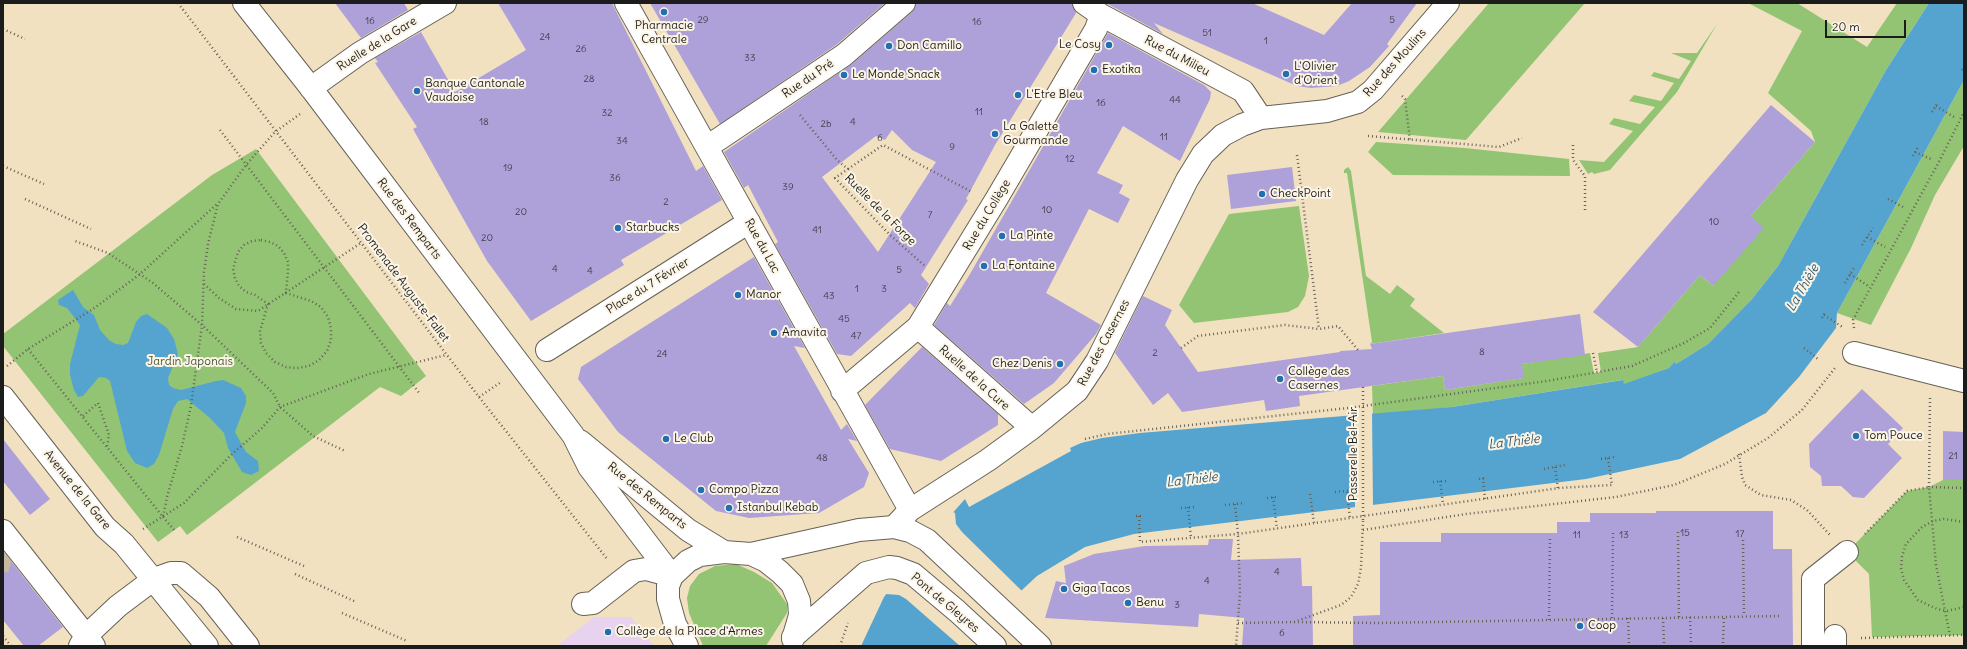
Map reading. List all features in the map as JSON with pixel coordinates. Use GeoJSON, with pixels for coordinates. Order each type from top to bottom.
{"type":"FeatureCollection","features":[{"type":"Feature","properties":{"kind":"street","name":"Rue des Remparts"},"geometry":{"type":"LineString","coordinates":[[244,3],[311,88],[573,435],[589,467],[672,576]]}},
{"type":"Feature","properties":{"kind":"street","name":"Ruelle de la Gare"},"geometry":{"type":"LineString","coordinates":[[311,88],[360,53],[445,3]]}},
{"type":"Feature","properties":{"kind":"street","name":"Rue du Lac"},"geometry":{"type":"LineString","coordinates":[[626,3],[910,510]]}},
{"type":"Feature","properties":{"kind":"street","name":"Rue du Pré"},"geometry":{"type":"LineString","coordinates":[[707,147],[844,55],[904,3]]}},
{"type":"Feature","properties":{"kind":"street","name":"Rue des Moulins"},"geometry":{"type":"LineString","coordinates":[[1262,118],[1327,111],[1358,102],[1373,90],[1448,3]]}},
{"type":"Feature","properties":{"kind":"street","name":"Rue du Milieu"},"geometry":{"type":"LineString","coordinates":[[1092,9],[1243,91],[1262,118]]}},
{"type":"Feature","properties":{"kind":"street","name":"Rue du Collège"},"geometry":{"type":"LineString","coordinates":[[842,391],[918,327],[946,283],[1096,29],[1092,9]]}},
{"type":"Feature","properties":{"kind":"street","name":"Rue des Casernes"},"geometry":{"type":"LineString","coordinates":[[894,527],[910,510],[950,485],[1032,428],[1078,392],[1097,361],[1187,180],[1203,154],[1223,135],[1242,125],[1262,118]]}},
{"type":"Feature","properties":{"kind":"street","name":"Place du 7 Février"},"geometry":{"type":"LineString","coordinates":[[547,350],[749,222]]}},
{"type":"Feature","properties":{"kind":"street","name":"Ruelle de la Cure"},"geometry":{"type":"LineString","coordinates":[[918,327],[1032,428]]}},
{"type":"Feature","properties":{"kind":"street"},"geometry":{"type":"LineString","coordinates":[[1854,353],[1964,381]]}},
{"type":"Feature","properties":{"kind":"street","name":"Avenue de la Gare"},"geometry":{"type":"LineString","coordinates":[[3,397],[104,527],[124,544],[207,646]]}},
{"type":"Feature","properties":{"kind":"street","name":"Rue des Remparts"},"geometry":{"type":"LineString","coordinates":[[573,435],[688,530],[724,552]]}},
{"type":"Feature","properties":{"kind":"street"},"geometry":{"type":"LineString","coordinates":[[686,646],[675,624],[668,599],[668,586],[672,576],[688,561],[700,555],[724,552],[751,554],[859,530],[894,527],[910,531],[923,537],[1036,645]]}},
{"type":"Feature","properties":{"kind":"street"},"geometry":{"type":"LineString","coordinates":[[3,531],[21,564],[87,643],[118,606],[154,579],[171,573],[181,573],[209,597],[248,646]]}},
{"type":"Feature","properties":{"kind":"street"},"geometry":{"type":"LineString","coordinates":[[1813,646],[1813,579],[1847,552]]}},
{"type":"Feature","properties":{"kind":"street"},"geometry":{"type":"LineString","coordinates":[[751,554],[776,568],[792,584],[798,601],[800,615],[791,642]]}},
{"type":"Feature","properties":{"kind":"street","name":"Pont de Gleyres"},"geometry":{"type":"LineString","coordinates":[[791,642],[866,573],[880,568],[897,568],[912,574],[957,611],[993,644]]}},
{"type":"Feature","properties":{"kind":"street"},"geometry":{"type":"LineString","coordinates":[[583,604],[593,603],[634,571],[646,569],[672,576]]}},
{"type":"Feature","properties":{"kind":"path","name":"Promenade Auguste-Fallet"},"geometry":{"type":"LineString","coordinates":[[178,3],[446,355],[613,566]]}},
{"type":"Feature","properties":{"kind":"path"},"geometry":{"type":"LineString","coordinates":[[3,29],[25,39]]}},
{"type":"Feature","properties":{"kind":"path","name":"Ruelle de la Forge"},"geometry":{"type":"LineString","coordinates":[[784,95],[838,161],[848,169],[835,178],[890,235],[946,283]]}},
{"type":"Feature","properties":{"kind":"path"},"geometry":{"type":"LineString","coordinates":[[1402,96],[1405,99],[1410,140]]}},
{"type":"Feature","properties":{"kind":"path"},"geometry":{"type":"LineString","coordinates":[[1932,112],[1938,102]]}},
{"type":"Feature","properties":{"kind":"path"},"geometry":{"type":"LineString","coordinates":[[1936,106],[1954,117]]}},
{"type":"Feature","properties":{"kind":"path"},"geometry":{"type":"LineString","coordinates":[[7,366],[28,349],[93,309],[139,275],[218,204],[246,165],[275,132],[302,112]]}},
{"type":"Feature","properties":{"kind":"path"},"geometry":{"type":"LineString","coordinates":[[1363,530],[1466,514],[1622,496],[1674,485],[1725,464],[1739,454],[1768,438],[1784,426],[1820,389],[1840,362],[1854,353],[1856,342],[1853,320],[1939,162],[1964,112]]}},
{"type":"Feature","properties":{"kind":"path"},"geometry":{"type":"LineString","coordinates":[[220,130],[420,394]]}},
{"type":"Feature","properties":{"kind":"path"},"geometry":{"type":"LineString","coordinates":[[1368,136],[1499,147],[1522,138]]}},
{"type":"Feature","properties":{"kind":"path"},"geometry":{"type":"LineString","coordinates":[[848,169],[883,145],[993,204]]}},
{"type":"Feature","properties":{"kind":"path"},"geometry":{"type":"LineString","coordinates":[[1573,145],[1573,160],[1585,176],[1585,212]]}},
{"type":"Feature","properties":{"kind":"path"},"geometry":{"type":"LineString","coordinates":[[1913,156],[1918,147]]}},
{"type":"Feature","properties":{"kind":"path"},"geometry":{"type":"LineString","coordinates":[[1915,152],[1933,160]]}},
{"type":"Feature","properties":{"kind":"path"},"geometry":{"type":"LineString","coordinates":[[1297,155],[1319,329]]}},
{"type":"Feature","properties":{"kind":"path"},"geometry":{"type":"LineString","coordinates":[[3,166],[44,184]]}},
{"type":"Feature","properties":{"kind":"path"},"geometry":{"type":"LineString","coordinates":[[25,199],[91,229]]}},
{"type":"Feature","properties":{"kind":"path"},"geometry":{"type":"LineString","coordinates":[[1888,199],[1903,207]]}},
{"type":"Feature","properties":{"kind":"path"},"geometry":{"type":"LineString","coordinates":[[163,517],[167,497],[182,446],[197,374],[208,244],[218,204]]}},
{"type":"Feature","properties":{"kind":"path"},"geometry":{"type":"LineString","coordinates":[[1862,245],[1873,228]]}},
{"type":"Feature","properties":{"kind":"path"},"geometry":{"type":"LineString","coordinates":[[1867,237],[1885,247]]}},
{"type":"Feature","properties":{"kind":"path"},"geometry":{"type":"LineString","coordinates":[[268,304],[239,286],[235,278],[233,269],[234,260],[244,245],[252,241],[261,240],[278,246],[284,253],[288,262],[286,293]]}},
{"type":"Feature","properties":{"kind":"path"},"geometry":{"type":"LineString","coordinates":[[76,242],[108,253],[153,283],[202,325],[273,393],[280,407],[313,436],[345,451]]}},
{"type":"Feature","properties":{"kind":"path"},"geometry":{"type":"LineString","coordinates":[[204,284],[219,298],[236,309],[258,311],[361,243]]}},
{"type":"Feature","properties":{"kind":"path"},"geometry":{"type":"LineString","coordinates":[[1845,283],[1855,266]]}},
{"type":"Feature","properties":{"kind":"path"},"geometry":{"type":"LineString","coordinates":[[1850,274],[1870,287]]}},
{"type":"Feature","properties":{"kind":"path"},"geometry":{"type":"LineString","coordinates":[[1085,439],[1107,434],[1356,407],[1540,382],[1632,366],[1684,343],[1710,328],[1739,292]]}},
{"type":"Feature","properties":{"kind":"path"},"geometry":{"type":"LineString","coordinates":[[268,304],[260,331],[261,343],[266,354],[275,362],[286,367],[297,368],[309,366],[319,360],[327,351],[331,340],[331,328],[328,317],[321,307],[311,301],[286,293]]}},
{"type":"Feature","properties":{"kind":"path"},"geometry":{"type":"LineString","coordinates":[[1826,312],[1823,317],[1844,328]]}},
{"type":"Feature","properties":{"kind":"path"},"geometry":{"type":"LineString","coordinates":[[1181,348],[1198,336],[1285,325],[1319,329],[1338,326],[1358,350]]}},
{"type":"Feature","properties":{"kind":"path"},"geometry":{"type":"LineString","coordinates":[[1804,348],[1819,360]]}},
{"type":"Feature","properties":{"kind":"path"},"geometry":{"type":"LineString","coordinates":[[28,349],[175,531]]}},
{"type":"Feature","properties":{"kind":"path"},"geometry":{"type":"LineString","coordinates":[[1593,353],[1597,372]]}},
{"type":"Feature","properties":{"kind":"path"},"geometry":{"type":"LineString","coordinates":[[138,532],[184,503],[231,455],[262,428],[280,407],[369,374],[446,355]]}},
{"type":"Feature","properties":{"kind":"path"},"geometry":{"type":"LineString","coordinates":[[1930,373],[1929,487],[1936,565],[1950,636]]}},
{"type":"Feature","properties":{"kind":"path"},"geometry":{"type":"LineString","coordinates":[[479,397],[505,379]]}},
{"type":"Feature","properties":{"kind":"path","name":"Passerelle Bel-Air"},"geometry":{"type":"LineString","coordinates":[[1294,622],[1341,605],[1351,597],[1358,584],[1361,568],[1363,530],[1363,387]]}},
{"type":"Feature","properties":{"kind":"path"},"geometry":{"type":"LineString","coordinates":[[83,416],[98,403],[109,435],[108,447]]}},
{"type":"Feature","properties":{"kind":"path"},"geometry":{"type":"LineString","coordinates":[[1739,454],[1742,477],[1745,485],[1761,495],[1791,500],[1797,503],[1807,510],[1847,552],[1907,491],[1929,487],[1964,488]]}},
{"type":"Feature","properties":{"kind":"path"},"geometry":{"type":"LineString","coordinates":[[1601,459],[1614,457]]}},
{"type":"Feature","properties":{"kind":"path"},"geometry":{"type":"LineString","coordinates":[[1139,516],[1140,542],[1238,534],[1443,504],[1558,489],[1612,485],[1608,458]]}},
{"type":"Feature","properties":{"kind":"path"},"geometry":{"type":"LineString","coordinates":[[1544,468],[1565,465]]}},
{"type":"Feature","properties":{"kind":"path"},"geometry":{"type":"LineString","coordinates":[[1555,467],[1558,489]]}},
{"type":"Feature","properties":{"kind":"path"},"geometry":{"type":"LineString","coordinates":[[1483,478],[1485,499]]}},
{"type":"Feature","properties":{"kind":"path"},"geometry":{"type":"LineString","coordinates":[[1479,479],[1487,478]]}},
{"type":"Feature","properties":{"kind":"path"},"geometry":{"type":"LineString","coordinates":[[1440,481],[1443,504]]}},
{"type":"Feature","properties":{"kind":"path"},"geometry":{"type":"LineString","coordinates":[[1434,482],[1446,481]]}},
{"type":"Feature","properties":{"kind":"path"},"geometry":{"type":"LineString","coordinates":[[1335,492],[1356,490]]}},
{"type":"Feature","properties":{"kind":"path"},"geometry":{"type":"LineString","coordinates":[[1347,492],[1350,518]]}},
{"type":"Feature","properties":{"kind":"path"},"geometry":{"type":"LineString","coordinates":[[1310,494],[1314,523]]}},
{"type":"Feature","properties":{"kind":"path"},"geometry":{"type":"LineString","coordinates":[[1267,498],[1278,496]]}},
{"type":"Feature","properties":{"kind":"path"},"geometry":{"type":"LineString","coordinates":[[1273,497],[1277,529]]}},
{"type":"Feature","properties":{"kind":"path"},"geometry":{"type":"LineString","coordinates":[[1225,505],[1245,503]]}},
{"type":"Feature","properties":{"kind":"path"},"geometry":{"type":"LineString","coordinates":[[1235,504],[1238,534],[1240,593],[1236,646]]}},
{"type":"Feature","properties":{"kind":"path"},"geometry":{"type":"LineString","coordinates":[[1188,507],[1191,538]]}},
{"type":"Feature","properties":{"kind":"path"},"geometry":{"type":"LineString","coordinates":[[1181,508],[1195,507]]}},
{"type":"Feature","properties":{"kind":"path"},"geometry":{"type":"LineString","coordinates":[[1964,522],[1944,519],[1932,522],[1914,533],[1906,544],[1902,557],[1901,568],[1904,580],[1918,600],[1928,606],[1945,610],[1964,608]]}},
{"type":"Feature","properties":{"kind":"path"},"geometry":{"type":"LineString","coordinates":[[1678,532],[1679,618]]}},
{"type":"Feature","properties":{"kind":"path"},"geometry":{"type":"LineString","coordinates":[[1612,534],[1612,618]]}},
{"type":"Feature","properties":{"kind":"path"},"geometry":{"type":"LineString","coordinates":[[1549,620],[1550,536]]}},
{"type":"Feature","properties":{"kind":"path"},"geometry":{"type":"LineString","coordinates":[[237,537],[304,566]]}},
{"type":"Feature","properties":{"kind":"path"},"geometry":{"type":"LineString","coordinates":[[1743,540],[1744,616]]}},
{"type":"Feature","properties":{"kind":"path"},"geometry":{"type":"LineString","coordinates":[[295,574],[356,602]]}},
{"type":"Feature","properties":{"kind":"path"},"geometry":{"type":"LineString","coordinates":[[342,613],[407,641]]}},
{"type":"Feature","properties":{"kind":"path"},"geometry":{"type":"LineString","coordinates":[[1722,643],[1724,616]]}},
{"type":"Feature","properties":{"kind":"path"},"geometry":{"type":"LineString","coordinates":[[1238,623],[1378,623],[1779,616]]}},
{"type":"Feature","properties":{"kind":"path"},"geometry":{"type":"LineString","coordinates":[[1690,617],[1691,643]]}},
{"type":"Feature","properties":{"kind":"path"},"geometry":{"type":"LineString","coordinates":[[840,646],[850,618]]}},
{"type":"Feature","properties":{"kind":"path"},"geometry":{"type":"LineString","coordinates":[[1628,618],[1629,644]]}},
{"type":"Feature","properties":{"kind":"path"},"geometry":{"type":"LineString","coordinates":[[1663,618],[1664,644]]}},
{"type":"Feature","properties":{"kind":"path"},"geometry":{"type":"LineString","coordinates":[[1842,640],[1964,635]]}},
{"type":"Feature","properties":{"kind":"path"},"geometry":{"type":"LineString","coordinates":[[4,639],[11,646]]}},
{"type":"Feature","properties":{"kind":"shaded area","name":"Collège de la Place d'Armes"},"geometry":{"type":"Polygon","coordinates":[[[594,617],[631,617],[654,646],[557,646],[594,617]]]}},
{"type":"Feature","properties":{"kind":"green space"},"geometry":{"type":"Polygon","coordinates":[[[1489,3],[1585,3],[1466,140],[1378,132],[1489,3]]]}},
{"type":"Feature","properties":{"kind":"green space"},"geometry":{"type":"Polygon","coordinates":[[[1748,3],[1797,3],[1867,47],[1897,3],[1929,3],[1886,70],[1778,266],[1752,299],[1708,344],[1676,364],[1675,361],[1669,368],[1624,385],[1622,380],[1452,407],[1373,417],[1372,386],[1443,376],[1445,390],[1523,378],[1522,364],[1590,353],[1594,373],[1601,372],[1598,353],[1638,347],[1700,275],[1713,286],[1751,216],[1815,142],[1811,131],[1768,93],[1802,31],[1748,3]]]}},
{"type":"Feature","properties":{"kind":"green space"},"geometry":{"type":"Polygon","coordinates":[[[1717,24],[1677,92],[1610,170],[1594,174],[1592,172],[1588,174],[1579,160],[1604,162],[1633,131],[1609,124],[1614,118],[1640,124],[1655,107],[1629,101],[1634,95],[1661,101],[1674,83],[1651,76],[1654,72],[1679,79],[1691,61],[1671,53],[1697,53],[1717,24]]]}},
{"type":"Feature","properties":{"kind":"green space"},"geometry":{"type":"Polygon","coordinates":[[[1964,80],[1964,146],[1935,195],[1911,248],[1871,325],[1837,313],[1964,80]]]}},
{"type":"Feature","properties":{"kind":"green space"},"geometry":{"type":"Polygon","coordinates":[[[1376,142],[1465,148],[1569,159],[1570,176],[1393,175],[1368,152],[1376,142]]]}},
{"type":"Feature","properties":{"kind":"green space","name":"Jardin Japonais"},"geometry":{"type":"Polygon","coordinates":[[[256,149],[426,376],[401,396],[380,387],[187,535],[180,526],[158,542],[3,346],[3,334],[212,175],[256,149]]]}},
{"type":"Feature","properties":{"kind":"green space"},"geometry":{"type":"Polygon","coordinates":[[[1348,167],[1351,171],[1366,276],[1390,294],[1397,285],[1415,299],[1410,306],[1444,333],[1370,344],[1372,342],[1347,173],[1344,173],[1344,170],[1348,167]]]}},
{"type":"Feature","properties":{"kind":"green space"},"geometry":{"type":"Polygon","coordinates":[[[1299,206],[1309,276],[1305,296],[1298,307],[1288,312],[1194,323],[1179,305],[1229,214],[1299,206]]]}},
{"type":"Feature","properties":{"kind":"green space"},"geometry":{"type":"Polygon","coordinates":[[[1943,480],[1964,480],[1964,635],[1872,637],[1869,574],[1847,552],[1907,491],[1929,487],[1943,480]]]}},
{"type":"Feature","properties":{"kind":"green space"},"geometry":{"type":"Polygon","coordinates":[[[736,564],[754,572],[772,583],[787,604],[787,613],[766,646],[703,646],[689,613],[687,598],[690,586],[699,574],[715,566],[736,564]]]}},
{"type":"Feature","properties":{"kind":"water","name":"La Thièle"},"geometry":{"type":"Polygon","coordinates":[[[1929,3],[1964,3],[1964,80],[1837,313],[1836,328],[1799,377],[1766,413],[1680,459],[1586,479],[1134,534],[1085,547],[1037,576],[992,618],[973,646],[861,646],[884,597],[933,535],[965,499],[969,507],[1071,451],[1070,448],[1081,443],[1102,438],[1140,433],[1452,407],[1623,380],[1624,384],[1669,368],[1675,361],[1676,364],[1708,344],[1752,299],[1778,266],[1886,70],[1929,3]]]}},
{"type":"Feature","properties":{"kind":"water"},"geometry":{"type":"Polygon","coordinates":[[[73,290],[83,307],[94,315],[100,330],[110,341],[116,344],[123,345],[128,343],[136,322],[141,316],[147,314],[167,328],[174,339],[178,354],[168,378],[169,385],[173,388],[181,390],[223,380],[241,388],[246,396],[246,403],[235,432],[246,452],[258,461],[259,471],[251,475],[242,472],[228,448],[224,433],[210,418],[187,399],[178,401],[173,409],[159,455],[154,464],[147,468],[135,463],[127,451],[110,381],[106,378],[99,377],[83,396],[78,397],[74,390],[70,375],[70,364],[80,325],[67,308],[59,305],[58,300],[73,290]]]}},
{"type":"Feature","properties":{"kind":"pier"},"geometry":{"type":"Polygon","coordinates":[[[1372,412],[1373,507],[1355,509],[1354,413],[1372,412]]]}},
{"type":"Feature","properties":{"kind":"pier"},"geometry":{"type":"Polygon","coordinates":[[[951,511],[955,513],[956,524],[962,532],[1023,592],[994,619],[976,646],[960,646],[906,599],[899,595],[886,594],[931,534],[951,511]]]}},
{"type":"Feature","properties":{"kind":"building"},"geometry":{"type":"Polygon","coordinates":[[[335,3],[404,3],[408,10],[361,38],[335,3]]]}},
{"type":"Feature","properties":{"kind":"building"},"geometry":{"type":"Polygon","coordinates":[[[498,3],[612,3],[696,171],[703,166],[722,200],[621,260],[624,265],[531,321],[487,261],[413,129],[417,127],[375,63],[378,62],[375,58],[421,32],[455,92],[526,50],[498,3]]]}},
{"type":"Feature","properties":{"kind":"building"},"geometry":{"type":"Polygon","coordinates":[[[650,3],[885,3],[836,45],[720,124],[650,3]]]}},
{"type":"Feature","properties":{"kind":"building"},"geometry":{"type":"Polygon","coordinates":[[[916,3],[1072,3],[1076,13],[995,145],[966,199],[968,200],[921,275],[929,284],[915,308],[910,303],[851,356],[837,354],[775,244],[778,242],[748,185],[744,188],[724,152],[852,64],[912,12],[916,3]],[[892,130],[885,140],[876,136],[822,177],[878,252],[936,162],[912,150],[892,130]]]}},
{"type":"Feature","properties":{"kind":"building"},"geometry":{"type":"Polygon","coordinates":[[[1106,3],[1252,3],[1324,35],[1352,3],[1417,3],[1387,44],[1389,46],[1370,67],[1349,81],[1337,86],[1311,88],[1297,86],[1154,23],[1163,34],[1106,3]]]}},
{"type":"Feature","properties":{"kind":"building"},"geometry":{"type":"Polygon","coordinates":[[[1108,33],[1204,85],[1211,92],[1210,99],[1180,161],[1123,126],[1097,173],[1123,185],[1119,193],[1130,199],[1118,223],[1089,209],[1046,293],[1101,325],[1096,334],[1054,383],[1024,404],[934,325],[947,303],[950,306],[970,274],[1108,33]]]}},
{"type":"Feature","properties":{"kind":"building"},"geometry":{"type":"Polygon","coordinates":[[[1771,105],[1815,142],[1751,216],[1764,228],[1713,286],[1700,275],[1638,347],[1593,312],[1771,105]]]}},
{"type":"Feature","properties":{"kind":"building","name":"CheckPoint"},"geometry":{"type":"Polygon","coordinates":[[[1292,167],[1296,201],[1231,209],[1227,175],[1292,167]]]}},
{"type":"Feature","properties":{"kind":"building"},"geometry":{"type":"Polygon","coordinates":[[[754,257],[805,348],[794,346],[841,430],[847,424],[857,441],[848,439],[869,473],[864,487],[819,513],[749,518],[716,511],[618,432],[578,379],[581,367],[754,257]]]}},
{"type":"Feature","properties":{"kind":"building"},"geometry":{"type":"Polygon","coordinates":[[[1143,296],[1172,310],[1165,325],[1198,372],[1340,351],[1372,349],[1370,344],[1580,314],[1585,355],[1522,364],[1524,378],[1445,390],[1443,376],[1299,396],[1300,406],[1266,411],[1264,400],[1182,412],[1168,393],[1153,405],[1115,353],[1143,296]]]}},
{"type":"Feature","properties":{"kind":"building"},"geometry":{"type":"Polygon","coordinates":[[[922,347],[998,414],[998,425],[941,461],[890,449],[865,405],[922,347]]]}},
{"type":"Feature","properties":{"kind":"building","name":"Tom Pouce"},"geometry":{"type":"Polygon","coordinates":[[[1862,389],[1903,428],[1888,444],[1902,458],[1864,498],[1853,497],[1841,486],[1822,486],[1821,476],[1810,467],[1809,444],[1862,389]]]}},
{"type":"Feature","properties":{"kind":"building"},"geometry":{"type":"Polygon","coordinates":[[[1943,431],[1964,432],[1964,480],[1943,480],[1943,431]]]}},
{"type":"Feature","properties":{"kind":"building"},"geometry":{"type":"Polygon","coordinates":[[[3,439],[50,499],[30,515],[3,481],[3,439]]]}},
{"type":"Feature","properties":{"kind":"building"},"geometry":{"type":"Polygon","coordinates":[[[1656,511],[1773,511],[1773,549],[1792,549],[1793,646],[1353,646],[1353,616],[1380,615],[1380,542],[1441,542],[1441,533],[1557,533],[1557,522],[1590,522],[1590,513],[1656,513],[1656,511]]]}},
{"type":"Feature","properties":{"kind":"building"},"geometry":{"type":"Polygon","coordinates":[[[1209,539],[1233,539],[1231,560],[1301,558],[1302,586],[1312,586],[1313,646],[1242,646],[1244,618],[1199,614],[1198,627],[1045,618],[1056,581],[1066,583],[1064,566],[1094,554],[1145,546],[1208,545],[1209,539]]]}},
{"type":"Feature","properties":{"kind":"building"},"geometry":{"type":"Polygon","coordinates":[[[3,551],[63,627],[38,646],[24,646],[3,620],[3,551]]]}},
{"type":"Feature","properties":{"kind":"tunnel"},"geometry":{"type":"LineString","coordinates":[[3,560],[11,562]]}},
{"type":"Feature","properties":{"kind":"place","name":"Pharmacie Centrale"},"geometry":{"type":"Point","coordinates":[664,12]}},
{"type":"Feature","properties":{"kind":"place","name":"Le Cosy"},"geometry":{"type":"Point","coordinates":[1109,45]}},
{"type":"Feature","properties":{"kind":"place","name":"Don Camillo"},"geometry":{"type":"Point","coordinates":[889,46]}},
{"type":"Feature","properties":{"kind":"place","name":"Exotika"},"geometry":{"type":"Point","coordinates":[1094,70]}},
{"type":"Feature","properties":{"kind":"place","name":"L'Olivier d'Orient"},"geometry":{"type":"Point","coordinates":[1286,74]}},
{"type":"Feature","properties":{"kind":"place","name":"Le Monde Snack"},"geometry":{"type":"Point","coordinates":[844,75]}},
{"type":"Feature","properties":{"kind":"place","name":"Banque Cantonale Vaudoise"},"geometry":{"type":"Point","coordinates":[417,91]}},
{"type":"Feature","properties":{"kind":"place","name":"L'Etre Bleu"},"geometry":{"type":"Point","coordinates":[1018,95]}},
{"type":"Feature","properties":{"kind":"place","name":"La Galette Gourmande"},"geometry":{"type":"Point","coordinates":[995,134]}},
{"type":"Feature","properties":{"kind":"place","name":"CheckPoint"},"geometry":{"type":"Point","coordinates":[1262,194]}},
{"type":"Feature","properties":{"kind":"place","name":"Starbucks"},"geometry":{"type":"Point","coordinates":[618,228]}},
{"type":"Feature","properties":{"kind":"place","name":"La Pinte"},"geometry":{"type":"Point","coordinates":[1002,236]}},
{"type":"Feature","properties":{"kind":"place","name":"La Fontaine"},"geometry":{"type":"Point","coordinates":[984,266]}},
{"type":"Feature","properties":{"kind":"place","name":"Manor"},"geometry":{"type":"Point","coordinates":[738,295]}},
{"type":"Feature","properties":{"kind":"place","name":"Amavita"},"geometry":{"type":"Point","coordinates":[774,333]}},
{"type":"Feature","properties":{"kind":"place","name":"Chez Denis"},"geometry":{"type":"Point","coordinates":[1060,364]}},
{"type":"Feature","properties":{"kind":"place","name":"Collège des Casernes"},"geometry":{"type":"Point","coordinates":[1280,379]}},
{"type":"Feature","properties":{"kind":"place","name":"Tom Pouce"},"geometry":{"type":"Point","coordinates":[1856,436]}},
{"type":"Feature","properties":{"kind":"place","name":"Le Club"},"geometry":{"type":"Point","coordinates":[666,439]}},
{"type":"Feature","properties":{"kind":"place","name":"Compo Pizza"},"geometry":{"type":"Point","coordinates":[701,490]}},
{"type":"Feature","properties":{"kind":"place","name":"Istanbul Kebab"},"geometry":{"type":"Point","coordinates":[729,508]}},
{"type":"Feature","properties":{"kind":"place","name":"Giga Tacos"},"geometry":{"type":"Point","coordinates":[1064,589]}},
{"type":"Feature","properties":{"kind":"place","name":"Benu"},"geometry":{"type":"Point","coordinates":[1128,603]}},
{"type":"Feature","properties":{"kind":"place","name":"Coop"},"geometry":{"type":"Point","coordinates":[1580,626]}},
{"type":"Feature","properties":{"kind":"place","name":"Collège de la Place d'Armes"},"geometry":{"type":"Point","coordinates":[608,632]}}]}
